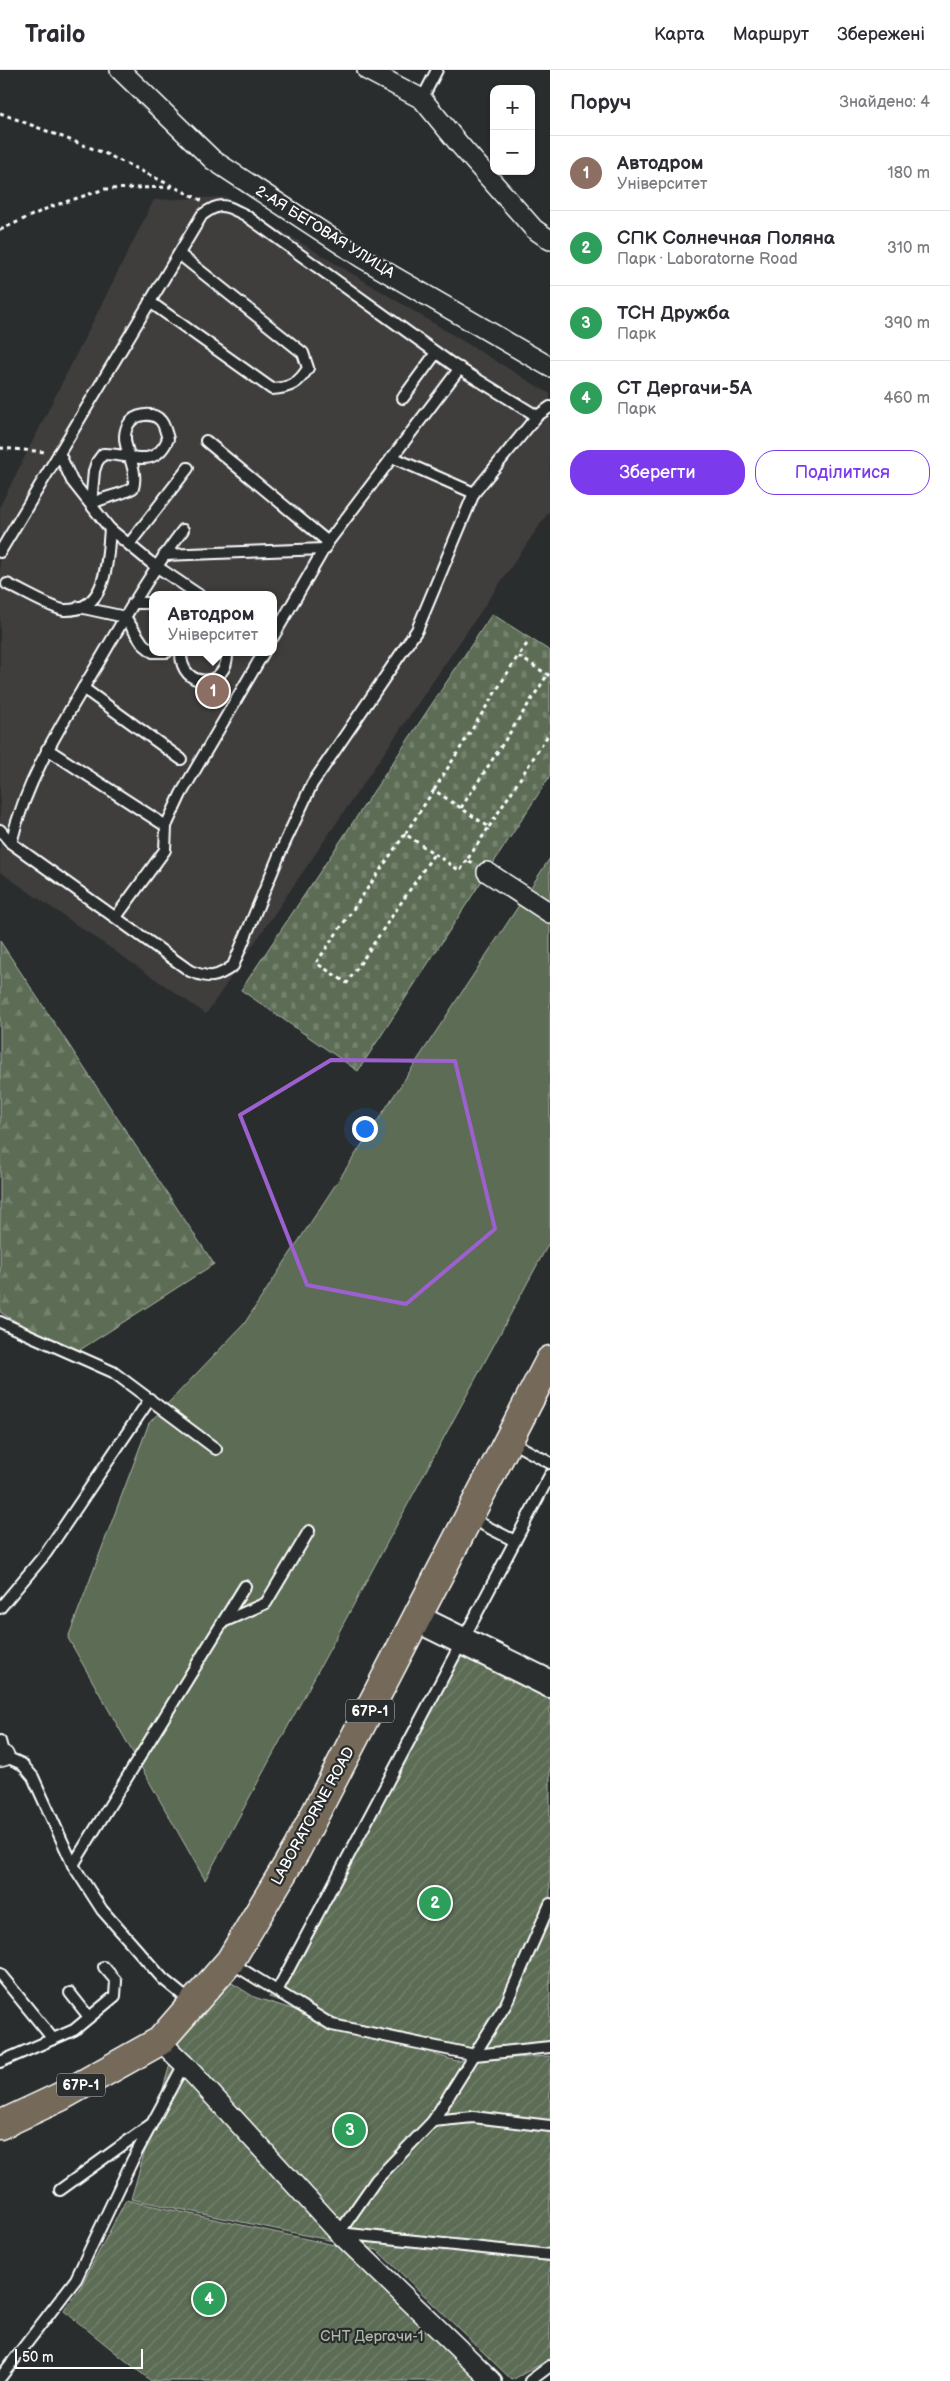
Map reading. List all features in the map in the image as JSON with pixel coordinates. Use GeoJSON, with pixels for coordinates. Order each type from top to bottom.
{"type":"FeatureCollection","features":[{"type":"Feature","properties":{"kind":"main road","name":"LABORATORNE ROAD"},"geometry":{"type":"LineString","coordinates":[[0,2125],[60,2097],[160,2041],[194,2005],[230,1962],[298,1850],[509,1441],[548,1371]]}},
{"type":"Feature","properties":{"kind":"main road"},"geometry":{"type":"LineString","coordinates":[[418,1619],[550,1684]]}},
{"type":"Feature","properties":{"kind":"street","name":"2-АЯ БЕГОВАЯ УЛИЦА"},"geometry":{"type":"LineString","coordinates":[[120,70],[212,160],[362,258],[550,367]]}},
{"type":"Feature","properties":{"kind":"street"},"geometry":{"type":"LineString","coordinates":[[367,70],[422,99],[459,144],[534,228],[550,240]]}},
{"type":"Feature","properties":{"kind":"street"},"geometry":{"type":"LineString","coordinates":[[487,872],[550,913]]}},
{"type":"Feature","properties":{"kind":"street"},"geometry":{"type":"LineString","coordinates":[[160,2041],[184,2064],[339,2233],[492,2381]]}},
{"type":"Feature","properties":{"kind":"lane"},"geometry":{"type":"LineString","coordinates":[[422,99],[437,70]]}},
{"type":"Feature","properties":{"kind":"lane"},"geometry":{"type":"LineString","coordinates":[[0,552],[202,215],[215,206],[225,206],[245,215],[275,234],[436,353],[537,416]]}},
{"type":"Feature","properties":{"kind":"lane"},"geometry":{"type":"LineString","coordinates":[[150,302],[272,388],[287,388],[302,379],[308,368],[303,353],[179,254]]}},
{"type":"Feature","properties":{"kind":"lane"},"geometry":{"type":"LineString","coordinates":[[403,398],[436,353]]}},
{"type":"Feature","properties":{"kind":"lane"},"geometry":{"type":"LineString","coordinates":[[277,630],[326,546],[460,368]]}},
{"type":"Feature","properties":{"kind":"lane"},"geometry":{"type":"LineString","coordinates":[[0,830],[10,843],[197,974],[219,976],[233,966],[280,853],[312,784],[417,630],[474,493],[537,416],[550,407]]}},
{"type":"Feature","properties":{"kind":"lane"},"geometry":{"type":"LineString","coordinates":[[91,504],[97,462],[104,454],[130,457],[150,458],[164,448],[168,439],[160,420],[153,415],[142,415],[134,418],[128,425],[125,446],[130,457],[136,479],[133,488],[125,493],[102,497],[91,504]]}},
{"type":"Feature","properties":{"kind":"lane"},"geometry":{"type":"LineString","coordinates":[[206,441],[326,546]]}},
{"type":"Feature","properties":{"kind":"lane"},"geometry":{"type":"LineString","coordinates":[[59,452],[72,481],[110,529],[130,543],[155,566],[193,591]]}},
{"type":"Feature","properties":{"kind":"lane"},"geometry":{"type":"LineString","coordinates":[[392,457],[474,493]]}},
{"type":"Feature","properties":{"kind":"lane"},"geometry":{"type":"LineString","coordinates":[[130,543],[188,468]]}},
{"type":"Feature","properties":{"kind":"lane"},"geometry":{"type":"LineString","coordinates":[[7,584],[63,610],[79,607],[94,600],[105,580],[110,529]]}},
{"type":"Feature","properties":{"kind":"lane"},"geometry":{"type":"LineString","coordinates":[[10,843],[18,811],[47,749],[155,566],[183,530]]}},
{"type":"Feature","properties":{"kind":"lane"},"geometry":{"type":"LineString","coordinates":[[164,554],[326,546]]}},
{"type":"Feature","properties":{"kind":"lane"},"geometry":{"type":"LineString","coordinates":[[133,604],[149,603]]}},
{"type":"Feature","properties":{"kind":"lane"},"geometry":{"type":"LineString","coordinates":[[79,607],[125,617],[143,644],[149,648]]}},
{"type":"Feature","properties":{"kind":"lane"},"geometry":{"type":"LineString","coordinates":[[182,656],[183,668],[189,676],[201,680],[211,680],[222,673],[227,662],[227,656]]}},
{"type":"Feature","properties":{"kind":"lane"},"geometry":{"type":"LineString","coordinates":[[116,917],[165,850],[166,826],[181,794],[262,656]]}},
{"type":"Feature","properties":{"kind":"lane"},"geometry":{"type":"LineString","coordinates":[[83,688],[181,759]]}},
{"type":"Feature","properties":{"kind":"lane"},"geometry":{"type":"LineString","coordinates":[[47,749],[166,826]]}},
{"type":"Feature","properties":{"kind":"lane"},"geometry":{"type":"LineString","coordinates":[[0,1322],[113,1372],[216,1449]]}},
{"type":"Feature","properties":{"kind":"lane"},"geometry":{"type":"LineString","coordinates":[[0,1608],[46,1553],[150,1399]]}},
{"type":"Feature","properties":{"kind":"lane"},"geometry":{"type":"LineString","coordinates":[[509,1441],[550,1463]]}},
{"type":"Feature","properties":{"kind":"lane"},"geometry":{"type":"LineString","coordinates":[[277,1991],[550,1475]]}},
{"type":"Feature","properties":{"kind":"lane"},"geometry":{"type":"LineString","coordinates":[[470,1518],[515,1541]]}},
{"type":"Feature","properties":{"kind":"lane"},"geometry":{"type":"LineString","coordinates":[[223,1622],[266,1603],[309,1531]]}},
{"type":"Feature","properties":{"kind":"lane"},"geometry":{"type":"LineString","coordinates":[[73,1864],[245,1586]]}},
{"type":"Feature","properties":{"kind":"lane"},"geometry":{"type":"LineString","coordinates":[[1,1751],[22,1764],[34,1777],[73,1864],[102,1910],[163,1979],[194,2005]]}},
{"type":"Feature","properties":{"kind":"lane"},"geometry":{"type":"LineString","coordinates":[[550,1904],[506,2004],[433,2121],[376,2180],[339,2233],[550,2255]]}},
{"type":"Feature","properties":{"kind":"lane"},"geometry":{"type":"LineString","coordinates":[[230,1962],[332,2025],[475,2055],[550,2048]]}},
{"type":"Feature","properties":{"kind":"lane"},"geometry":{"type":"LineString","coordinates":[[0,2062],[74,2030],[116,1996],[116,1981],[104,1967]]}},
{"type":"Feature","properties":{"kind":"lane"},"geometry":{"type":"LineString","coordinates":[[0,1974],[53,2039]]}},
{"type":"Feature","properties":{"kind":"lane"},"geometry":{"type":"LineString","coordinates":[[70,1993],[89,2018]]}},
{"type":"Feature","properties":{"kind":"lane"},"geometry":{"type":"LineString","coordinates":[[0,2378],[76,2279],[133,2159],[184,2064]]}},
{"type":"Feature","properties":{"kind":"lane"},"geometry":{"type":"LineString","coordinates":[[433,2121],[473,2118],[550,2126]]}},
{"type":"Feature","properties":{"kind":"lane"},"geometry":{"type":"LineString","coordinates":[[60,2190],[152,2123]]}},
{"type":"Feature","properties":{"kind":"lane"},"geometry":{"type":"LineString","coordinates":[[530,2381],[550,2366]]}},
{"type":"Feature","properties":{"kind":"path"},"geometry":{"type":"LineString","coordinates":[[0,113],[104,153],[215,206]]}},
{"type":"Feature","properties":{"kind":"path"},"geometry":{"type":"LineString","coordinates":[[0,230],[50,207],[105,189],[172,187]]}},
{"type":"Feature","properties":{"kind":"path"},"geometry":{"type":"LineString","coordinates":[[0,448],[59,452]]}},
{"type":"Feature","properties":{"kind":"path"},"geometry":{"type":"LineString","coordinates":[[434,854],[347,983],[316,963],[434,790],[526,644]]}},
{"type":"Feature","properties":{"kind":"path"},"geometry":{"type":"LineString","coordinates":[[461,808],[549,675],[518,656]]}},
{"type":"Feature","properties":{"kind":"path"},"geometry":{"type":"LineString","coordinates":[[405,834],[460,871],[550,732]]}},
{"type":"Feature","properties":{"kind":"path"},"geometry":{"type":"LineString","coordinates":[[434,790],[489,827]]}},
{"type":"Feature","properties":{"kind":"path"},"geometry":{"type":"LineString","coordinates":[[467,860],[487,872]]}},
{"type":"Feature","properties":{"kind":"highlighted area"},"geometry":{"type":"Polygon","coordinates":[[[331,1060],[455,1061],[495,1229],[406,1304],[307,1285],[240,1115],[331,1060]]]}},
{"type":"Feature","properties":{"kind":"shaded area"},"geometry":{"type":"Polygon","coordinates":[[[226,197],[550,394],[550,510],[206,1014],[0,872],[0,506],[154,200],[226,197]]]}},
{"type":"Feature","properties":{"kind":"green space"},"geometry":{"type":"Polygon","coordinates":[[[492,614],[550,651],[550,776],[358,1071],[241,990],[492,614]]]}},
{"type":"Feature","properties":{"kind":"green space"},"geometry":{"type":"Polygon","coordinates":[[[550,858],[550,1241],[205,1880],[68,1638],[149,1423],[244,1324],[550,858]]]}},
{"type":"Feature","properties":{"kind":"green space"},"geometry":{"type":"Polygon","coordinates":[[[0,941],[214,1264],[72,1355],[0,1312],[0,941]]]}},
{"type":"Feature","properties":{"kind":"green space"},"geometry":{"type":"Polygon","coordinates":[[[456,1644],[550,1689],[550,2044],[473,2049],[337,2019],[269,1997],[456,1644]]]}},
{"type":"Feature","properties":{"kind":"green space"},"geometry":{"type":"Polygon","coordinates":[[[232,1983],[254,1997],[456,2061],[550,2056],[550,2359],[512,2380],[377,2250],[131,2199],[177,2040],[232,1983]]]}},
{"type":"Feature","properties":{"kind":"green space","name":"СНТ Дергачи-1"},"geometry":{"type":"Polygon","coordinates":[[[126,2200],[348,2248],[484,2381],[151,2381],[64,2311],[81,2286],[126,2200]]]}},
{"type":"Feature","properties":{"kind":"place","name":"Автодром"},"geometry":{"type":"Point","coordinates":[213,691]}},
{"type":"Feature","properties":{"kind":"place","name":"СПК Солнечная Поляна"},"geometry":{"type":"Point","coordinates":[435,1903]}},
{"type":"Feature","properties":{"kind":"place","name":"ТСН Дружба"},"geometry":{"type":"Point","coordinates":[350,2130]}},
{"type":"Feature","properties":{"kind":"place","name":"СТ Дергачи-5А"},"geometry":{"type":"Point","coordinates":[209,2299]}}]}
